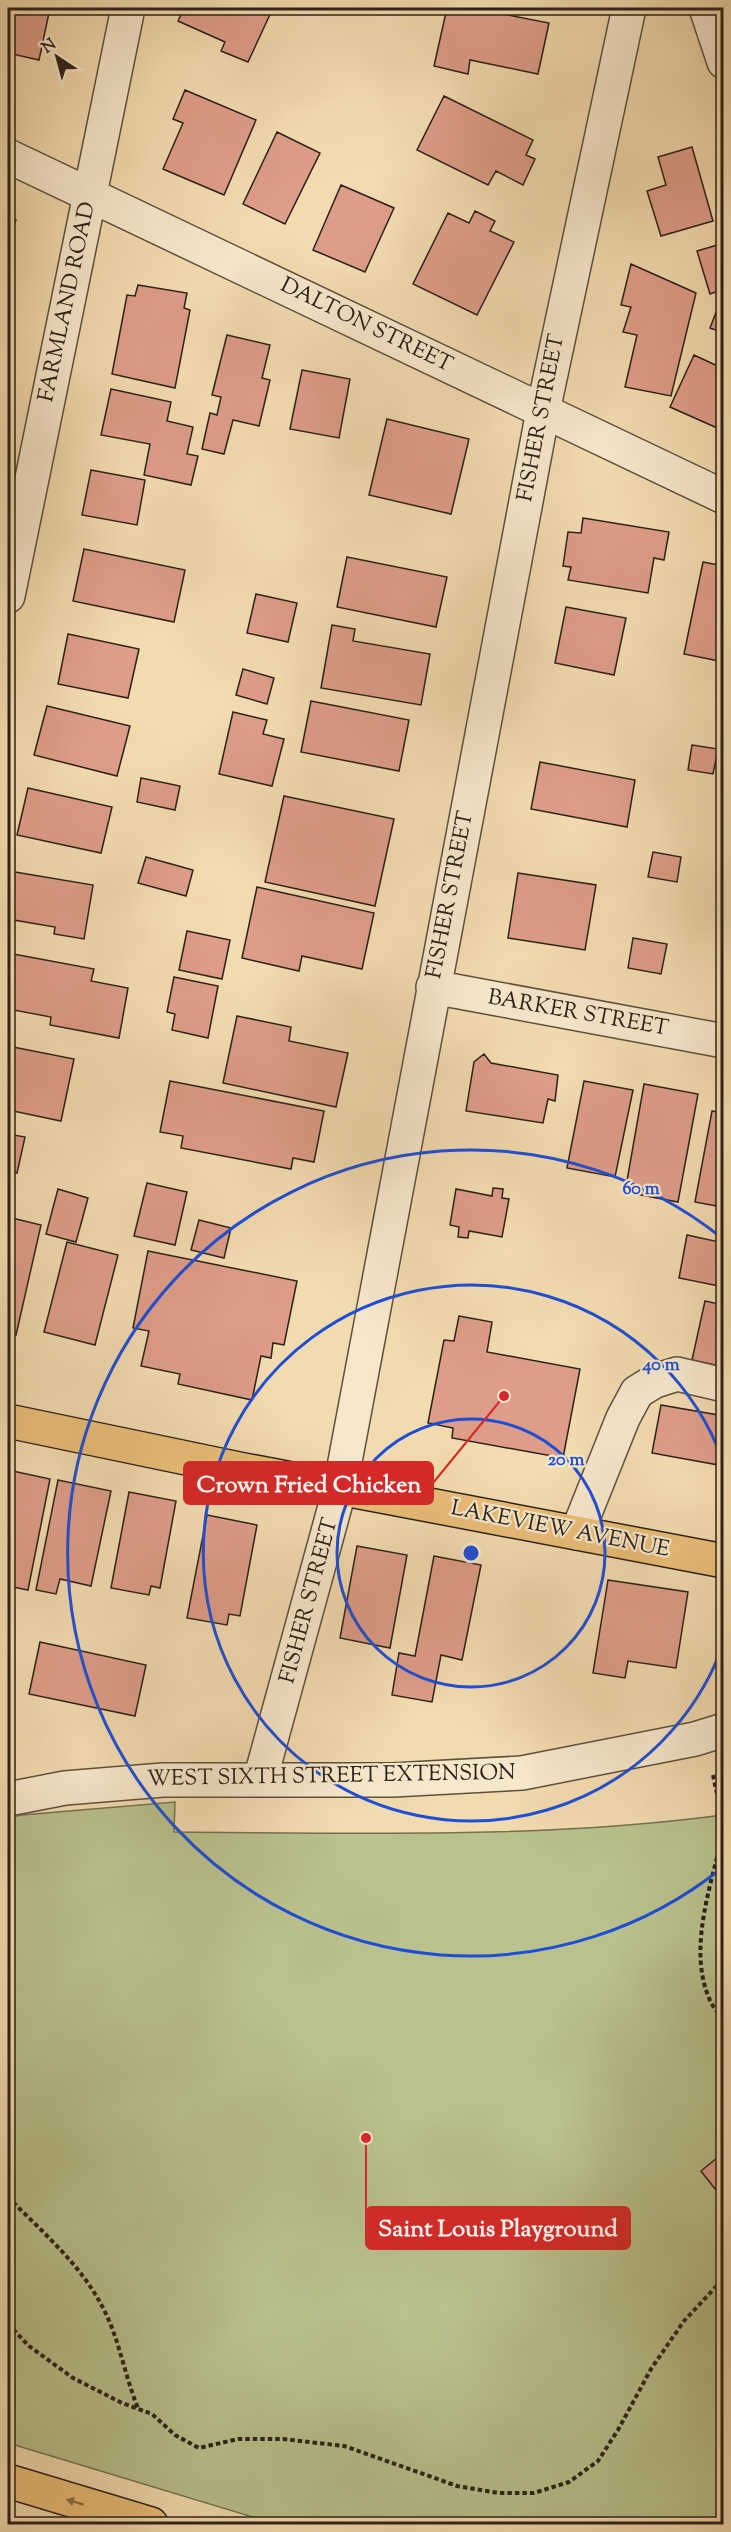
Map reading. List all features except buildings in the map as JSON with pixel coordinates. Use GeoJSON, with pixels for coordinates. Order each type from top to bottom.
{"type":"FeatureCollection","features":[{"type":"Feature","properties":{"kind":"main road","name":"LAKEVIEW AVENUE"},"geometry":{"type":"LineString","coordinates":[[8,1421],[340,1488],[723,1561]]}},
{"type":"Feature","properties":{"kind":"main road"},"geometry":{"type":"LineString","coordinates":[[8,2481],[151,2524]]}},
{"type":"Feature","properties":{"kind":"street","name":"FARMLAND ROAD"},"geometry":{"type":"LineString","coordinates":[[8,596],[128,8]]}},
{"type":"Feature","properties":{"kind":"street","name":"FISHER STREET"},"geometry":{"type":"LineString","coordinates":[[260,1780],[340,1488],[543,411],[629,8]]}},
{"type":"Feature","properties":{"kind":"street"},"geometry":{"type":"LineString","coordinates":[[706,8],[723,62]]}},
{"type":"Feature","properties":{"kind":"street","name":"DALTON STREET"},"geometry":{"type":"LineString","coordinates":[[8,156],[723,497]]}},
{"type":"Feature","properties":{"kind":"street","name":"BARKER STREET"},"geometry":{"type":"LineString","coordinates":[[433,987],[723,1041]]}},
{"type":"Feature","properties":{"kind":"street"},"geometry":{"type":"LineString","coordinates":[[577,1533],[623,1418],[637,1392],[655,1381],[677,1374],[723,1385]]}},
{"type":"Feature","properties":{"kind":"street","name":"WEST SIXTH STREET EXTENSION"},"geometry":{"type":"LineString","coordinates":[[8,1799],[65,1788],[163,1780],[222,1778],[393,1780],[522,1773],[715,1733]]}},
{"type":"Feature","properties":{"kind":"path"},"geometry":{"type":"LineString","coordinates":[[715,1733],[723,1828],[701,1928],[700,1957],[709,2000],[723,2022]]}},
{"type":"Feature","properties":{"kind":"path"},"geometry":{"type":"LineString","coordinates":[[8,2197],[76,2265],[91,2288],[105,2313],[138,2409]]}},
{"type":"Feature","properties":{"kind":"path"},"geometry":{"type":"LineString","coordinates":[[8,2324],[28,2346],[74,2378],[152,2414],[175,2435],[199,2448],[238,2439],[283,2439],[344,2446],[457,2486],[498,2493],[534,2493],[569,2482],[598,2461],[618,2430],[651,2369],[684,2321],[723,2278]]}},
{"type":"Feature","properties":{"kind":"green space"},"geometry":{"type":"Polygon","coordinates":[[[175,1802],[174,1832],[518,1831],[655,1823],[723,1815],[723,2524],[276,2524],[8,2443],[8,1818],[175,1802]]]}},
{"type":"Feature","properties":{"kind":"place","name":"Crown Fried Chicken"},"geometry":{"type":"Point","coordinates":[504,1396]}},
{"type":"Feature","properties":{"kind":"place","name":"Saint Louis Playground"},"geometry":{"type":"Point","coordinates":[366,2138]}}]}
